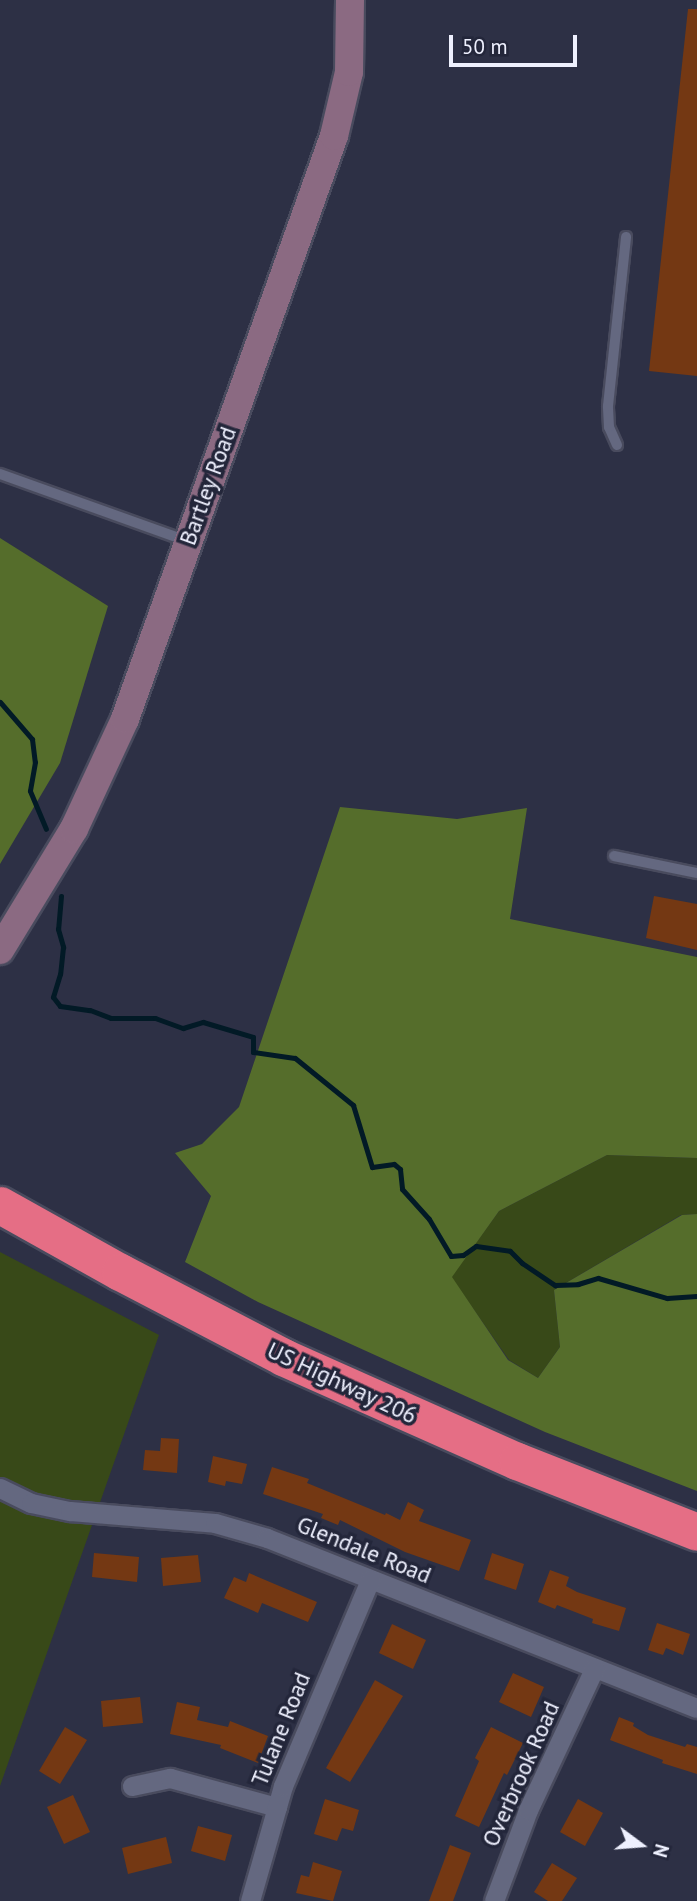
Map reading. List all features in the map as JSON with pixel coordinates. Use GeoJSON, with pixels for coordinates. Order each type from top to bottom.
{"type":"FeatureCollection","features":[{"type":"Feature","properties":{"kind":"highway","name":"US Highway 206"},"geometry":{"type":"LineString","coordinates":[[0,1205],[120,1272],[295,1362],[504,1456],[697,1532]]}},
{"type":"Feature","properties":{"kind":"street","name":"Bartley Road"},"geometry":{"type":"LineString","coordinates":[[0,950],[74,829],[125,719],[334,136],[349,72],[350,0]]}},
{"type":"Feature","properties":{"kind":"street","name":"Glendale Road"},"geometry":{"type":"LineString","coordinates":[[0,1488],[31,1503],[70,1511],[215,1523],[267,1538],[697,1708]]}},
{"type":"Feature","properties":{"kind":"street","name":"Tulane Road"},"geometry":{"type":"LineString","coordinates":[[250,1901],[276,1807],[300,1742],[370,1580]]}},
{"type":"Feature","properties":{"kind":"street","name":"Overbrook Road"},"geometry":{"type":"LineString","coordinates":[[494,1901],[528,1810],[594,1669]]}},
{"type":"Feature","properties":{"kind":"street"},"geometry":{"type":"LineString","coordinates":[[132,1786],[170,1778],[276,1807]]}},
{"type":"Feature","properties":{"kind":"lane"},"geometry":{"type":"LineString","coordinates":[[617,445],[609,427],[608,406],[626,237]]}},
{"type":"Feature","properties":{"kind":"lane"},"geometry":{"type":"LineString","coordinates":[[0,474],[188,541]]}},
{"type":"Feature","properties":{"kind":"lane"},"geometry":{"type":"LineString","coordinates":[[614,856],[697,873]]}},
{"type":"Feature","properties":{"kind":"green space"},"geometry":{"type":"Polygon","coordinates":[[[0,538],[108,606],[60,763],[0,864],[0,538]]]}},
{"type":"Feature","properties":{"kind":"green space"},"geometry":{"type":"Polygon","coordinates":[[[340,807],[457,819],[527,808],[510,919],[697,957],[697,1158],[607,1155],[499,1211],[452,1277],[508,1360],[538,1378],[560,1347],[554,1290],[682,1215],[697,1214],[697,1491],[545,1432],[258,1302],[185,1262],[211,1196],[175,1153],[202,1144],[239,1107],[340,807]]]}},
{"type":"Feature","properties":{"kind":"green space"},"geometry":{"type":"Polygon","coordinates":[[[607,1155],[697,1158],[697,1214],[681,1215],[554,1290],[560,1347],[538,1378],[509,1360],[451,1277],[499,1211],[607,1155]]]}},
{"type":"Feature","properties":{"kind":"green space"},"geometry":{"type":"Polygon","coordinates":[[[0,1252],[159,1335],[0,1786],[0,1252]]]}},
{"type":"Feature","properties":{"kind":"building"},"geometry":{"type":"Polygon","coordinates":[[[688,9],[697,9],[697,376],[649,371],[688,9]]]}},
{"type":"Feature","properties":{"kind":"building"},"geometry":{"type":"Polygon","coordinates":[[[654,896],[697,904],[697,950],[646,938],[654,896]]]}},
{"type":"Feature","properties":{"kind":"building"},"geometry":{"type":"Polygon","coordinates":[[[161,1438],[179,1439],[177,1473],[143,1470],[145,1450],[160,1451],[161,1438]]]}},
{"type":"Feature","properties":{"kind":"building"},"geometry":{"type":"Polygon","coordinates":[[[213,1456],[247,1464],[242,1484],[226,1481],[225,1486],[208,1482],[213,1456]]]}},
{"type":"Feature","properties":{"kind":"building"},"geometry":{"type":"Polygon","coordinates":[[[272,1467],[309,1479],[307,1483],[400,1520],[408,1502],[424,1510],[419,1521],[471,1540],[459,1571],[405,1552],[340,1520],[338,1525],[321,1518],[323,1514],[263,1494],[272,1467]]]}},
{"type":"Feature","properties":{"kind":"building"},"geometry":{"type":"Polygon","coordinates":[[[94,1553],[139,1557],[137,1582],[92,1577],[94,1553]]]}},
{"type":"Feature","properties":{"kind":"building"},"geometry":{"type":"Polygon","coordinates":[[[492,1553],[524,1564],[516,1590],[484,1579],[492,1553]]]}},
{"type":"Feature","properties":{"kind":"building"},"geometry":{"type":"Polygon","coordinates":[[[198,1555],[201,1582],[163,1586],[161,1558],[198,1555]]]}},
{"type":"Feature","properties":{"kind":"building"},"geometry":{"type":"Polygon","coordinates":[[[550,1570],[569,1577],[566,1586],[577,1592],[626,1608],[619,1631],[592,1623],[593,1619],[557,1605],[555,1609],[538,1602],[550,1570]]]}},
{"type":"Feature","properties":{"kind":"building"},"geometry":{"type":"Polygon","coordinates":[[[249,1573],[317,1602],[308,1622],[262,1603],[258,1613],[224,1598],[234,1577],[246,1582],[249,1573]]]}},
{"type":"Feature","properties":{"kind":"building"},"geometry":{"type":"Polygon","coordinates":[[[657,1623],[690,1634],[683,1655],[666,1648],[663,1655],[648,1650],[657,1623]]]}},
{"type":"Feature","properties":{"kind":"building"},"geometry":{"type":"Polygon","coordinates":[[[392,1624],[426,1640],[413,1669],[379,1653],[392,1624]]]}},
{"type":"Feature","properties":{"kind":"building"},"geometry":{"type":"Polygon","coordinates":[[[513,1673],[544,1687],[531,1717],[499,1702],[513,1673]]]}},
{"type":"Feature","properties":{"kind":"building"},"geometry":{"type":"Polygon","coordinates":[[[375,1680],[403,1696],[350,1782],[326,1768],[375,1680]]]}},
{"type":"Feature","properties":{"kind":"building"},"geometry":{"type":"Polygon","coordinates":[[[140,1697],[143,1723],[103,1727],[101,1701],[140,1697]]]}},
{"type":"Feature","properties":{"kind":"building"},"geometry":{"type":"Polygon","coordinates":[[[177,1702],[200,1707],[197,1720],[228,1727],[230,1721],[268,1736],[258,1763],[220,1748],[221,1745],[170,1734],[177,1702]]]}},
{"type":"Feature","properties":{"kind":"building"},"geometry":{"type":"Polygon","coordinates":[[[619,1717],[634,1723],[633,1726],[648,1735],[685,1747],[687,1744],[697,1747],[697,1774],[662,1763],[663,1760],[610,1740],[619,1717]]]}},
{"type":"Feature","properties":{"kind":"building"},"geometry":{"type":"Polygon","coordinates":[[[65,1727],[87,1740],[60,1784],[39,1771],[65,1727]]]}},
{"type":"Feature","properties":{"kind":"building"},"geometry":{"type":"Polygon","coordinates":[[[491,1727],[523,1743],[507,1775],[504,1773],[479,1827],[455,1816],[479,1761],[475,1758],[491,1727]]]}},
{"type":"Feature","properties":{"kind":"building"},"geometry":{"type":"Polygon","coordinates":[[[73,1795],[90,1832],[64,1844],[47,1807],[73,1795]]]}},
{"type":"Feature","properties":{"kind":"building"},"geometry":{"type":"Polygon","coordinates":[[[325,1799],[359,1810],[353,1831],[342,1828],[337,1841],[314,1834],[325,1799]]]}},
{"type":"Feature","properties":{"kind":"building"},"geometry":{"type":"Polygon","coordinates":[[[578,1799],[603,1813],[585,1846],[560,1832],[578,1799]]]}},
{"type":"Feature","properties":{"kind":"building"},"geometry":{"type":"Polygon","coordinates":[[[198,1826],[232,1835],[225,1861],[191,1851],[198,1826]]]}},
{"type":"Feature","properties":{"kind":"building"},"geometry":{"type":"Polygon","coordinates":[[[166,1837],[172,1863],[128,1874],[122,1848],[166,1837]]]}},
{"type":"Feature","properties":{"kind":"building"},"geometry":{"type":"Polygon","coordinates":[[[450,1845],[471,1853],[453,1901],[429,1901],[450,1845]]]}},
{"type":"Feature","properties":{"kind":"building"},"geometry":{"type":"Polygon","coordinates":[[[313,1862],[342,1871],[333,1901],[296,1893],[301,1875],[309,1877],[313,1862]]]}},
{"type":"Feature","properties":{"kind":"building"},"geometry":{"type":"Polygon","coordinates":[[[552,1863],[577,1878],[562,1901],[548,1901],[534,1892],[552,1863]]]}},
{"type":"Feature","properties":{"kind":"waterway"},"geometry":{"type":"LineString","coordinates":[[0,702],[32,739],[35,762],[30,791],[46,829]]}},
{"type":"Feature","properties":{"kind":"waterway"},"geometry":{"type":"LineString","coordinates":[[61,896],[58,929],[63,947],[60,974],[53,997],[60,1006],[90,1010],[111,1018],[155,1018],[183,1028],[203,1022],[253,1037],[253,1052],[295,1058],[353,1105],[372,1167],[394,1164],[400,1169],[402,1189],[429,1219],[451,1256],[463,1255],[476,1246],[510,1251],[522,1263],[555,1285],[578,1284],[598,1278],[667,1298],[697,1296]]}}]}
